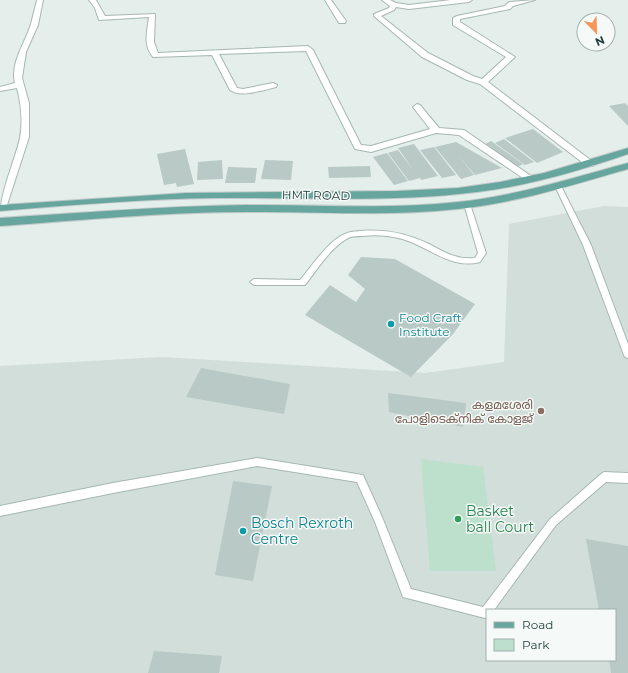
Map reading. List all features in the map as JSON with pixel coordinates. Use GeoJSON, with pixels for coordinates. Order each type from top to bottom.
{"type":"FeatureCollection","features":[{"type":"Feature","properties":{"kind":"main road","name":"HMT ROAD"},"geometry":{"type":"LineString","coordinates":[[1,208],[213,195],[428,193],[464,190],[529,178],[590,164],[628,151]]}},
{"type":"Feature","properties":{"kind":"main road","name":"HMT ROAD"},"geometry":{"type":"LineString","coordinates":[[0,222],[209,209],[415,208],[466,204],[514,197],[628,166]]}},
{"type":"Feature","properties":{"kind":"street"},"geometry":{"type":"LineString","coordinates":[[1,208],[25,137],[25,103],[18,78],[22,52],[34,25],[40,0]]}},
{"type":"Feature","properties":{"kind":"street"},"geometry":{"type":"LineString","coordinates":[[92,0],[98,8],[102,18],[153,15],[149,38],[156,55],[301,47],[309,50],[358,147],[372,149],[436,130],[462,132],[529,178]]}},
{"type":"Feature","properties":{"kind":"street"},"geometry":{"type":"LineString","coordinates":[[328,0],[342,21]]}},
{"type":"Feature","properties":{"kind":"street"},"geometry":{"type":"LineString","coordinates":[[385,0],[394,6],[409,7],[469,0]]}},
{"type":"Feature","properties":{"kind":"street"},"geometry":{"type":"LineString","coordinates":[[483,82],[511,57],[456,23],[456,18],[508,8],[510,4],[532,0]]}},
{"type":"Feature","properties":{"kind":"street"},"geometry":{"type":"LineString","coordinates":[[394,6],[392,10],[376,15],[424,55],[443,63],[470,78],[483,82],[590,164]]}},
{"type":"Feature","properties":{"kind":"street"},"geometry":{"type":"LineString","coordinates":[[214,52],[234,90],[243,91],[273,85]]}},
{"type":"Feature","properties":{"kind":"street"},"geometry":{"type":"LineString","coordinates":[[0,89],[20,85]]}},
{"type":"Feature","properties":{"kind":"street"},"geometry":{"type":"LineString","coordinates":[[417,107],[436,130]]}},
{"type":"Feature","properties":{"kind":"lane"},"geometry":{"type":"LineString","coordinates":[[558,186],[587,245],[628,355]]}},
{"type":"Feature","properties":{"kind":"lane"},"geometry":{"type":"LineString","coordinates":[[254,282],[302,282],[337,243],[347,236],[364,232],[379,231],[410,237],[453,260],[464,263],[478,260],[482,253],[466,204]]}},
{"type":"Feature","properties":{"kind":"lane"},"geometry":{"type":"LineString","coordinates":[[0,511],[113,488],[257,462],[360,478],[379,520],[407,593],[486,611]]}},
{"type":"Feature","properties":{"kind":"lane"},"geometry":{"type":"LineString","coordinates":[[488,609],[553,522],[604,477],[628,478]]}},
{"type":"Feature","properties":{"kind":"shaded area"},"geometry":{"type":"Polygon","coordinates":[[[604,206],[628,207],[628,673],[0,673],[0,366],[162,357],[425,373],[504,362],[509,224],[604,206]]]}},
{"type":"Feature","properties":{"kind":"green space","name":"Basket ball Court"},"geometry":{"type":"Polygon","coordinates":[[[421,459],[483,467],[496,571],[430,571],[421,459]]]}},
{"type":"Feature","properties":{"kind":"building"},"geometry":{"type":"Polygon","coordinates":[[[625,103],[628,106],[628,126],[609,106],[625,103]]]}},
{"type":"Feature","properties":{"kind":"building"},"geometry":{"type":"Polygon","coordinates":[[[533,129],[563,152],[537,163],[505,138],[533,129]]]}},
{"type":"Feature","properties":{"kind":"building"},"geometry":{"type":"Polygon","coordinates":[[[504,139],[534,162],[525,165],[495,143],[504,139]]]}},
{"type":"Feature","properties":{"kind":"building"},"geometry":{"type":"Polygon","coordinates":[[[491,141],[523,164],[515,168],[483,145],[491,141]]]}},
{"type":"Feature","properties":{"kind":"building"},"geometry":{"type":"Polygon","coordinates":[[[456,142],[502,168],[475,175],[458,155],[474,175],[461,179],[435,147],[456,142]]]}},
{"type":"Feature","properties":{"kind":"building"},"geometry":{"type":"Polygon","coordinates":[[[414,144],[438,176],[409,181],[388,153],[398,150],[414,171],[398,148],[414,144]]]}},
{"type":"Feature","properties":{"kind":"building"},"geometry":{"type":"Polygon","coordinates":[[[434,147],[456,175],[442,178],[420,150],[434,147]]]}},
{"type":"Feature","properties":{"kind":"building"},"geometry":{"type":"Polygon","coordinates":[[[185,149],[194,184],[177,187],[176,183],[164,185],[157,154],[185,149]]]}},
{"type":"Feature","properties":{"kind":"building"},"geometry":{"type":"Polygon","coordinates":[[[387,153],[408,181],[394,185],[373,157],[387,153]]]}},
{"type":"Feature","properties":{"kind":"building"},"geometry":{"type":"Polygon","coordinates":[[[222,160],[223,179],[197,180],[198,162],[222,160]]]}},
{"type":"Feature","properties":{"kind":"building"},"geometry":{"type":"Polygon","coordinates":[[[265,160],[293,161],[291,180],[261,179],[265,160]]]}},
{"type":"Feature","properties":{"kind":"building"},"geometry":{"type":"Polygon","coordinates":[[[370,166],[371,177],[329,178],[328,167],[370,166]]]}},
{"type":"Feature","properties":{"kind":"building"},"geometry":{"type":"Polygon","coordinates":[[[228,167],[257,168],[255,183],[225,183],[228,167]]]}},
{"type":"Feature","properties":{"kind":"building","name":"Food Craft Institute"},"geometry":{"type":"Polygon","coordinates":[[[361,257],[395,259],[475,304],[453,334],[411,377],[305,315],[330,285],[356,302],[365,289],[348,275],[361,257]]]}},
{"type":"Feature","properties":{"kind":"building"},"geometry":{"type":"Polygon","coordinates":[[[201,368],[290,384],[284,414],[186,397],[201,368]]]}},
{"type":"Feature","properties":{"kind":"building"},"geometry":{"type":"Polygon","coordinates":[[[388,393],[466,403],[463,427],[389,412],[388,393]]]}},
{"type":"Feature","properties":{"kind":"building","name":"Bosch Rexroth Centre"},"geometry":{"type":"Polygon","coordinates":[[[233,481],[272,486],[253,581],[215,575],[233,481]]]}},
{"type":"Feature","properties":{"kind":"building"},"geometry":{"type":"Polygon","coordinates":[[[586,539],[628,546],[628,673],[611,673],[609,661],[616,661],[616,609],[599,609],[586,539]]]}},
{"type":"Feature","properties":{"kind":"building"},"geometry":{"type":"Polygon","coordinates":[[[154,651],[222,656],[219,673],[148,673],[154,651]]]}},
{"type":"Feature","properties":{"kind":"place","name":"Food Craft Institute"},"geometry":{"type":"Point","coordinates":[391,324]}},
{"type":"Feature","properties":{"kind":"place","name":"കളമശേരി പോളിടെക്നിക് കോളജ്"},"geometry":{"type":"Point","coordinates":[541,411]}},
{"type":"Feature","properties":{"kind":"place","name":"Basket ball Court"},"geometry":{"type":"Point","coordinates":[458,519]}},
{"type":"Feature","properties":{"kind":"place","name":"Bosch Rexroth Centre"},"geometry":{"type":"Point","coordinates":[243,531]}}]}
